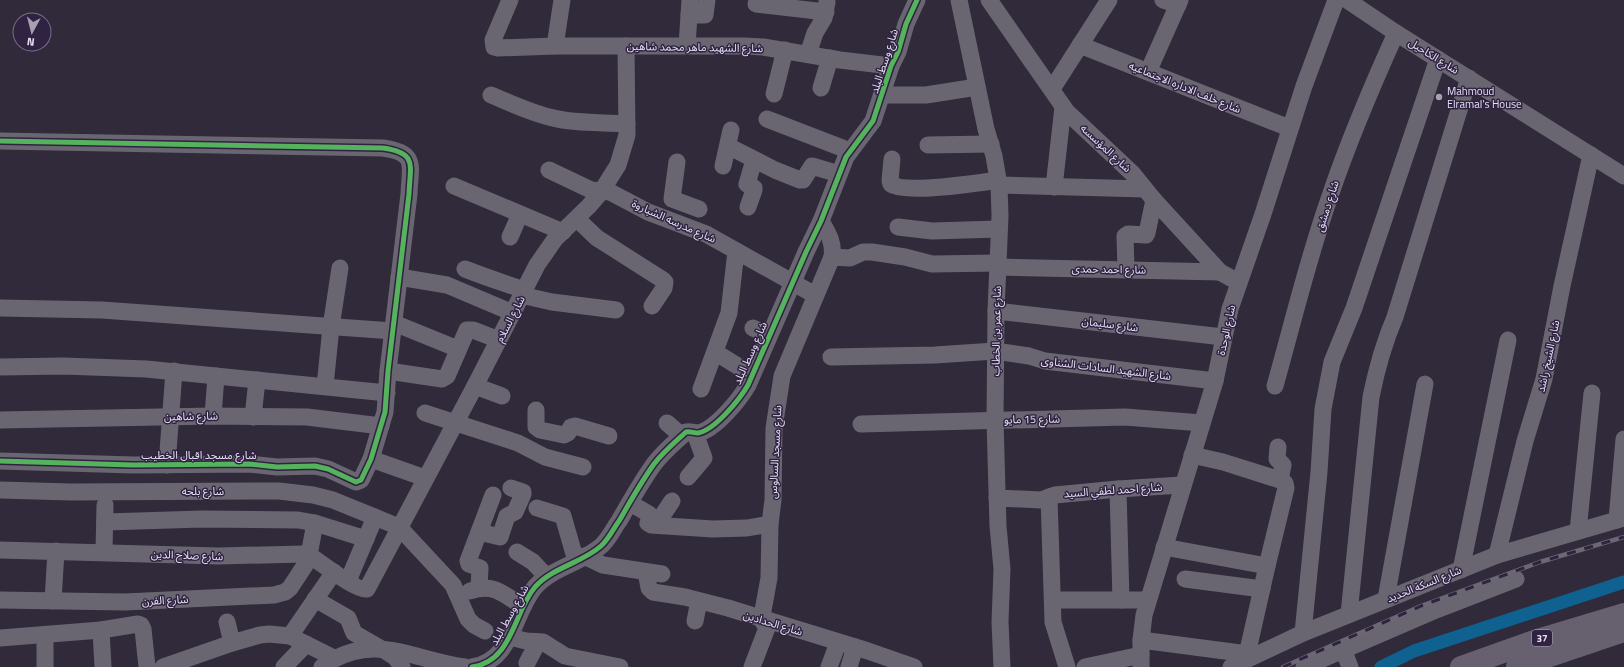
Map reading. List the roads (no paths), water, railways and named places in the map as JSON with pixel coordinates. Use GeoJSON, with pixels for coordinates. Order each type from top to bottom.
{"type":"FeatureCollection","features":[{"type":"Feature","properties":{"kind":"highway","name":"37"},"geometry":{"type":"LineString","coordinates":[[1461,667],[1534,641],[1624,614]]}},
{"type":"Feature","properties":{"kind":"highway","name":"37"},"geometry":{"type":"LineString","coordinates":[[1517,667],[1543,663],[1624,631]]}},
{"type":"Feature","properties":{"kind":"street","name":"شارع الشهيد ماهر محمد شاهين"},"geometry":{"type":"LineString","coordinates":[[510,0],[493,40],[494,47],[745,46],[785,50],[891,66]]}},
{"type":"Feature","properties":{"kind":"street"},"geometry":{"type":"LineString","coordinates":[[555,46],[562,0]]}},
{"type":"Feature","properties":{"kind":"street"},"geometry":{"type":"LineString","coordinates":[[687,46],[689,7],[705,15],[707,0]]}},
{"type":"Feature","properties":{"kind":"street","name":"شارع وسط البلد"},"geometry":{"type":"LineString","coordinates":[[337,661],[365,649],[381,649],[472,667],[495,657],[502,650],[510,637],[523,606],[534,588],[546,576],[595,550],[606,540],[654,464],[688,434],[703,431],[715,423],[734,406],[745,390],[821,221],[839,174],[850,151],[873,121],[883,95],[891,66],[898,52],[906,24],[917,0]]}},
{"type":"Feature","properties":{"kind":"street","name":"شارع عمر بن الخطاب"},"geometry":{"type":"LineString","coordinates":[[959,0],[977,87],[991,144],[998,183],[999,229],[995,350],[995,420],[997,498],[1002,569],[1000,630],[1002,667]]}},
{"type":"Feature","properties":{"kind":"street","name":"شارع المؤسسه"},"geometry":{"type":"LineString","coordinates":[[989,0],[1052,89],[1062,107],[1132,174],[1220,272],[1238,282]]}},
{"type":"Feature","properties":{"kind":"street"},"geometry":{"type":"LineString","coordinates":[[1052,89],[1109,0]]}},
{"type":"Feature","properties":{"kind":"street","name":"شارع الوحدة"},"geometry":{"type":"LineString","coordinates":[[1141,654],[1148,600],[1215,381],[1223,337],[1238,282],[1260,224],[1289,128],[1336,0]]}},
{"type":"Feature","properties":{"kind":"street","name":"شارع الكاحيل"},"geometry":{"type":"LineString","coordinates":[[1347,0],[1396,33],[1624,176]]}},
{"type":"Feature","properties":{"kind":"street"},"geometry":{"type":"LineString","coordinates":[[1148,72],[1174,2]]}},
{"type":"Feature","properties":{"kind":"street"},"geometry":{"type":"LineString","coordinates":[[756,4],[826,6],[808,54]]}},
{"type":"Feature","properties":{"kind":"street","name":"شارع دمشق"},"geometry":{"type":"LineString","coordinates":[[1275,386],[1298,302],[1330,196],[1352,134],[1396,33]]}},
{"type":"Feature","properties":{"kind":"street","name":"شارع خلف الاداره الاجتماعيه"},"geometry":{"type":"LineString","coordinates":[[1080,45],[1289,128]]}},
{"type":"Feature","properties":{"kind":"street","name":"شارع السلام"},"geometry":{"type":"LineString","coordinates":[[348,581],[364,590],[368,588],[544,254],[601,192],[618,165],[623,150],[627,124],[626,46]]}},
{"type":"Feature","properties":{"kind":"street"},"geometry":{"type":"LineString","coordinates":[[774,94],[785,50]]}},
{"type":"Feature","properties":{"kind":"street"},"geometry":{"type":"LineString","coordinates":[[821,88],[830,58]]}},
{"type":"Feature","properties":{"kind":"street"},"geometry":{"type":"LineString","coordinates":[[1303,632],[1318,472],[1322,410],[1332,362],[1354,308],[1438,59]]}},
{"type":"Feature","properties":{"kind":"street"},"geometry":{"type":"LineString","coordinates":[[1349,614],[1371,397],[1377,368],[1383,346],[1400,302],[1469,78]]}},
{"type":"Feature","properties":{"kind":"street"},"geometry":{"type":"LineString","coordinates":[[883,95],[926,95],[977,87]]}},
{"type":"Feature","properties":{"kind":"street"},"geometry":{"type":"LineString","coordinates":[[491,95],[551,118],[571,121],[627,124]]}},
{"type":"Feature","properties":{"kind":"street"},"geometry":{"type":"LineString","coordinates":[[1054,187],[1062,107]]}},
{"type":"Feature","properties":{"kind":"street"},"geometry":{"type":"LineString","coordinates":[[767,119],[850,151]]}},
{"type":"Feature","properties":{"kind":"street"},"geometry":{"type":"LineString","coordinates":[[723,166],[729,138],[754,160],[800,180],[803,180],[812,166],[839,174]]}},
{"type":"Feature","properties":{"kind":"street","name":"شارع مسجد اقبال الخطيب"},"geometry":{"type":"LineString","coordinates":[[0,141],[383,148],[397,150],[404,153],[407,156],[410,165],[409,194],[388,371],[385,412],[382,426],[371,458],[363,478],[359,481],[354,481],[328,469],[315,466],[277,467],[249,464],[167,465],[0,461]]}},
{"type":"Feature","properties":{"kind":"street"},"geometry":{"type":"LineString","coordinates":[[928,145],[991,144]]}},
{"type":"Feature","properties":{"kind":"street","name":"شارع الشيخ راشد"},"geometry":{"type":"LineString","coordinates":[[1497,555],[1525,441],[1544,379],[1562,286],[1591,155]]}},
{"type":"Feature","properties":{"kind":"street"},"geometry":{"type":"LineString","coordinates":[[892,159],[890,181],[891,184],[897,187],[934,188],[998,183],[1149,194],[1146,235],[1128,234],[1125,236],[1126,270]]}},
{"type":"Feature","properties":{"kind":"street"},"geometry":{"type":"LineString","coordinates":[[748,207],[754,188],[747,184],[754,160]]}},
{"type":"Feature","properties":{"kind":"street"},"geometry":{"type":"LineString","coordinates":[[664,218],[672,199],[677,162]]}},
{"type":"Feature","properties":{"kind":"street","name":"شارع مدرسه الشباروة"},"geometry":{"type":"LineString","coordinates":[[549,170],[591,190],[610,192],[664,218],[710,236],[792,284],[815,295]]}},
{"type":"Feature","properties":{"kind":"street"},"geometry":{"type":"LineString","coordinates":[[454,186],[563,232]]}},
{"type":"Feature","properties":{"kind":"street"},"geometry":{"type":"LineString","coordinates":[[672,199],[699,209]]}},
{"type":"Feature","properties":{"kind":"street"},"geometry":{"type":"LineString","coordinates":[[510,237],[520,214]]}},
{"type":"Feature","properties":{"kind":"street"},"geometry":{"type":"LineString","coordinates":[[577,219],[598,238],[664,280],[664,288],[652,306]]}},
{"type":"Feature","properties":{"kind":"street","name":"شارع مسجد السالوس"},"geometry":{"type":"LineString","coordinates":[[752,667],[767,628],[762,620],[769,578],[770,524],[773,500],[774,428],[782,376],[832,257],[833,249],[831,239],[821,221]]}},
{"type":"Feature","properties":{"kind":"street"},"geometry":{"type":"LineString","coordinates":[[898,227],[932,231],[999,229]]}},
{"type":"Feature","properties":{"kind":"street"},"geometry":{"type":"LineString","coordinates":[[701,389],[731,305],[736,251]]}},
{"type":"Feature","properties":{"kind":"street","name":"شارع احمد حمدى"},"geometry":{"type":"LineString","coordinates":[[832,257],[850,258],[863,252],[872,252],[905,257],[932,264],[1220,272]]}},
{"type":"Feature","properties":{"kind":"street"},"geometry":{"type":"LineString","coordinates":[[324,386],[340,268]]}},
{"type":"Feature","properties":{"kind":"street"},"geometry":{"type":"LineString","coordinates":[[466,269],[504,283],[523,293],[552,302],[616,310]]}},
{"type":"Feature","properties":{"kind":"street"},"geometry":{"type":"LineString","coordinates":[[399,277],[443,284],[512,313]]}},
{"type":"Feature","properties":{"kind":"street"},"geometry":{"type":"LineString","coordinates":[[0,308],[102,310],[331,327],[393,327],[458,349]]}},
{"type":"Feature","properties":{"kind":"street","name":"شارع سليمان"},"geometry":{"type":"LineString","coordinates":[[996,311],[1223,337]]}},
{"type":"Feature","properties":{"kind":"street"},"geometry":{"type":"LineString","coordinates":[[753,328],[769,336]]}},
{"type":"Feature","properties":{"kind":"street"},"geometry":{"type":"LineString","coordinates":[[388,371],[442,379],[447,376],[465,333],[469,329],[499,340]]}},
{"type":"Feature","properties":{"kind":"street"},"geometry":{"type":"LineString","coordinates":[[1460,570],[1508,340]]}},
{"type":"Feature","properties":{"kind":"street","name":"شارع الشهيد السادات الشناوى"},"geometry":{"type":"LineString","coordinates":[[831,357],[935,355],[995,350],[1029,356],[1045,361],[1215,381]]}},
{"type":"Feature","properties":{"kind":"street"},"geometry":{"type":"LineString","coordinates":[[715,352],[752,374]]}},
{"type":"Feature","properties":{"kind":"street"},"geometry":{"type":"LineString","coordinates":[[0,367],[64,366],[146,368],[387,393]]}},
{"type":"Feature","properties":{"kind":"street"},"geometry":{"type":"LineString","coordinates":[[167,465],[174,371]]}},
{"type":"Feature","properties":{"kind":"street"},"geometry":{"type":"LineString","coordinates":[[213,416],[216,376]]}},
{"type":"Feature","properties":{"kind":"street"},"geometry":{"type":"LineString","coordinates":[[252,416],[257,380]]}},
{"type":"Feature","properties":{"kind":"street"},"geometry":{"type":"LineString","coordinates":[[1386,599],[1425,384]]}},
{"type":"Feature","properties":{"kind":"street"},"geometry":{"type":"LineString","coordinates":[[475,386],[502,396]]}},
{"type":"Feature","properties":{"kind":"street"},"geometry":{"type":"LineString","coordinates":[[1578,531],[1592,393]]}},
{"type":"Feature","properties":{"kind":"street"},"geometry":{"type":"LineString","coordinates":[[531,450],[538,428],[536,424],[536,410]]}},
{"type":"Feature","properties":{"kind":"street"},"geometry":{"type":"LineString","coordinates":[[426,413],[518,443],[545,457],[583,467]]}},
{"type":"Feature","properties":{"kind":"street","name":"شارع شاهين"},"geometry":{"type":"LineString","coordinates":[[0,420],[171,416],[252,416],[307,418],[382,426]]}},
{"type":"Feature","properties":{"kind":"street","name":"شارع 15 مايو"},"geometry":{"type":"LineString","coordinates":[[861,424],[1125,417],[1202,423]]}},
{"type":"Feature","properties":{"kind":"street"},"geometry":{"type":"LineString","coordinates":[[667,423],[688,434],[704,458],[688,477]]}},
{"type":"Feature","properties":{"kind":"street"},"geometry":{"type":"LineString","coordinates":[[538,428],[564,435],[568,433],[571,427],[574,426],[608,436]]}},
{"type":"Feature","properties":{"kind":"street"},"geometry":{"type":"LineString","coordinates":[[1621,519],[1624,439]]}},
{"type":"Feature","properties":{"kind":"street"},"geometry":{"type":"LineString","coordinates":[[1278,447],[1277,458],[1283,465],[1280,480]]}},
{"type":"Feature","properties":{"kind":"street"},"geometry":{"type":"LineString","coordinates":[[1085,667],[1141,654],[1247,657],[1267,566],[1286,493],[1285,483],[1231,464],[1192,455]]}},
{"type":"Feature","properties":{"kind":"street"},"geometry":{"type":"LineString","coordinates":[[371,458],[426,478]]}},
{"type":"Feature","properties":{"kind":"street"},"geometry":{"type":"LineString","coordinates":[[333,500],[338,474]]}},
{"type":"Feature","properties":{"kind":"street","name":"شارع احمد لطفي السيد"},"geometry":{"type":"LineString","coordinates":[[997,498],[1044,500],[1055,495],[1118,489],[1182,486]]}},
{"type":"Feature","properties":{"kind":"street"},"geometry":{"type":"LineString","coordinates":[[479,532],[500,537],[507,516],[515,512],[523,494],[523,492],[511,488]]}},
{"type":"Feature","properties":{"kind":"street"},"geometry":{"type":"LineString","coordinates":[[1118,489],[1121,600]]}},
{"type":"Feature","properties":{"kind":"street","name":"شارع بلحه"},"geometry":{"type":"LineString","coordinates":[[0,490],[71,492],[279,491],[313,495],[333,500],[399,527]]}},
{"type":"Feature","properties":{"kind":"street"},"geometry":{"type":"LineString","coordinates":[[313,495],[310,556],[348,581],[375,517]]}},
{"type":"Feature","properties":{"kind":"street"},"geometry":{"type":"LineString","coordinates":[[479,588],[480,568],[468,562],[493,495]]}},
{"type":"Feature","properties":{"kind":"street"},"geometry":{"type":"LineString","coordinates":[[1049,497],[1053,622],[1067,667]]}},
{"type":"Feature","properties":{"kind":"street"},"geometry":{"type":"LineString","coordinates":[[656,525],[672,501]]}},
{"type":"Feature","properties":{"kind":"street"},"geometry":{"type":"LineString","coordinates":[[630,503],[649,514],[649,524],[713,529],[747,528],[770,524]]}},
{"type":"Feature","properties":{"kind":"street"},"geometry":{"type":"LineString","coordinates":[[104,552],[105,505]]}},
{"type":"Feature","properties":{"kind":"street"},"geometry":{"type":"LineString","coordinates":[[537,508],[563,516],[580,559]]}},
{"type":"Feature","properties":{"kind":"street","name":"شارع السكة الحديد"},"geometry":{"type":"LineString","coordinates":[[1231,667],[1247,657],[1303,632],[1497,555],[1621,519]]}},
{"type":"Feature","properties":{"kind":"street"},"geometry":{"type":"LineString","coordinates":[[105,522],[202,520],[312,522],[366,539]]}},
{"type":"Feature","properties":{"kind":"street"},"geometry":{"type":"LineString","coordinates":[[399,527],[453,584],[468,620],[485,631]]}},
{"type":"Feature","properties":{"kind":"street"},"geometry":{"type":"LineString","coordinates":[[1164,547],[1267,566]]}},
{"type":"Feature","properties":{"kind":"street","name":"شارع صلاح الدين"},"geometry":{"type":"LineString","coordinates":[[0,550],[218,556],[310,556]]}},
{"type":"Feature","properties":{"kind":"street"},"geometry":{"type":"LineString","coordinates":[[53,601],[56,551]]}},
{"type":"Feature","properties":{"kind":"street"},"geometry":{"type":"LineString","coordinates":[[517,552],[533,562],[546,576]]}},
{"type":"Feature","properties":{"kind":"street","name":"شارع الفرن"},"geometry":{"type":"LineString","coordinates":[[0,600],[125,602],[274,595],[285,592],[290,588],[310,556]]}},
{"type":"Feature","properties":{"kind":"street","name":"شارع الحدادين"},"geometry":{"type":"LineString","coordinates":[[580,559],[602,565],[654,573],[649,588],[651,592],[699,600],[762,620],[786,620],[838,643],[856,647],[914,667]]}},
{"type":"Feature","properties":{"kind":"street"},"geometry":{"type":"LineString","coordinates":[[290,636],[334,572]]}},
{"type":"Feature","properties":{"kind":"street"},"geometry":{"type":"LineString","coordinates":[[1184,579],[1262,589]]}},
{"type":"Feature","properties":{"kind":"street"},"geometry":{"type":"LineString","coordinates":[[1304,667],[1516,579]]}},
{"type":"Feature","properties":{"kind":"street"},"geometry":{"type":"LineString","coordinates":[[458,594],[479,588],[494,589],[523,606]]}},
{"type":"Feature","properties":{"kind":"street"},"geometry":{"type":"LineString","coordinates":[[315,599],[348,618],[354,633],[395,657],[402,667]]}},
{"type":"Feature","properties":{"kind":"street"},"geometry":{"type":"LineString","coordinates":[[695,621],[699,600]]}},
{"type":"Feature","properties":{"kind":"street"},"geometry":{"type":"LineString","coordinates":[[1052,600],[1148,600]]}},
{"type":"Feature","properties":{"kind":"street"},"geometry":{"type":"LineString","coordinates":[[227,622],[232,643]]}},
{"type":"Feature","properties":{"kind":"street"},"geometry":{"type":"LineString","coordinates":[[0,638],[101,630],[141,625],[143,629],[147,667]]}},
{"type":"Feature","properties":{"kind":"street"},"geometry":{"type":"LineString","coordinates":[[101,630],[103,667]]}},
{"type":"Feature","properties":{"kind":"street"},"geometry":{"type":"LineString","coordinates":[[163,667],[192,663],[232,643],[260,635],[274,634],[290,636],[337,661]]}},
{"type":"Feature","properties":{"kind":"street"},"geometry":{"type":"LineString","coordinates":[[45,635],[45,667]]}},
{"type":"Feature","properties":{"kind":"street"},"geometry":{"type":"LineString","coordinates":[[510,637],[549,645],[571,662],[620,667]]}},
{"type":"Feature","properties":{"kind":"street"},"geometry":{"type":"LineString","coordinates":[[528,663],[538,642]]}},
{"type":"Feature","properties":{"kind":"street"},"geometry":{"type":"LineString","coordinates":[[829,667],[838,643]]}},
{"type":"Feature","properties":{"kind":"street"},"geometry":{"type":"LineString","coordinates":[[284,667],[306,644]]}},
{"type":"Feature","properties":{"kind":"street"},"geometry":{"type":"LineString","coordinates":[[848,667],[856,647]]}},
{"type":"Feature","properties":{"kind":"street"},"geometry":{"type":"LineString","coordinates":[[1343,650],[1350,667]]}},
{"type":"Feature","properties":{"kind":"waterway"},"geometry":{"type":"LineString","coordinates":[[1381,667],[1414,651],[1624,582]]}},
{"type":"Feature","properties":{"kind":"railway"},"geometry":{"type":"LineString","coordinates":[[1283,667],[1421,606],[1540,562],[1624,537]]}},
{"type":"Feature","properties":{"kind":"place","name":"Mahmoud Elramal's House"},"geometry":{"type":"Point","coordinates":[1439,97]}}]}
